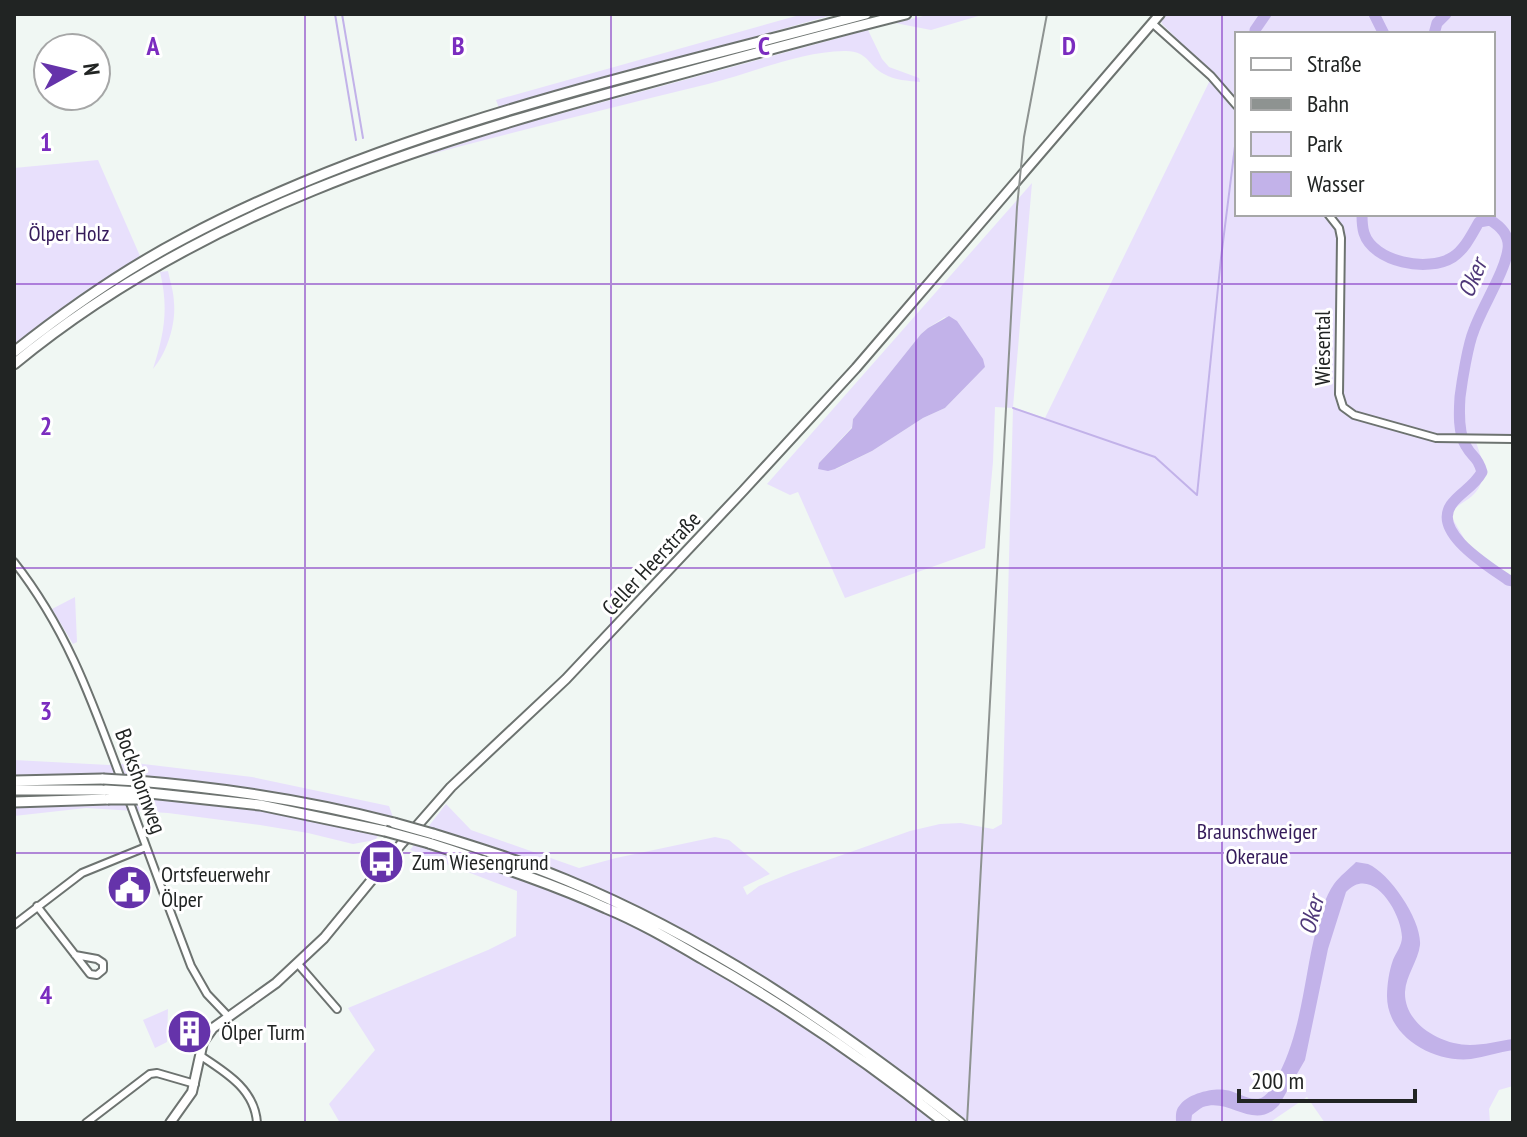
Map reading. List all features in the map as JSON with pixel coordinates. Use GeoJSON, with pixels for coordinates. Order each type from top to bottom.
{"type":"FeatureCollection","features":[{"type":"Feature","properties":{"kind":"highway"},"geometry":{"type":"LineString","coordinates":[[14,352],[82,301],[170,246],[238,212],[338,169],[511,110],[866,14]]}},
{"type":"Feature","properties":{"kind":"highway"},"geometry":{"type":"LineString","coordinates":[[14,364],[86,310],[161,262],[242,220],[340,178],[525,117],[906,14]]}},
{"type":"Feature","properties":{"kind":"highway"},"geometry":{"type":"LineString","coordinates":[[14,778],[137,781],[283,799],[394,823],[431,838]]}},
{"type":"Feature","properties":{"kind":"highway"},"geometry":{"type":"LineString","coordinates":[[14,790],[226,800],[431,838],[503,856],[564,879],[748,973],[879,1061],[960,1123]]}},
{"type":"Feature","properties":{"kind":"highway"},"geometry":{"type":"LineString","coordinates":[[17,802],[107,795]]}},
{"type":"Feature","properties":{"kind":"highway"},"geometry":{"type":"LineString","coordinates":[[676,937],[796,1013],[945,1123]]}},
{"type":"Feature","properties":{"kind":"main road","name":"Celler Heerstraße"},"geometry":{"type":"LineString","coordinates":[[170,1123],[189,1099],[207,1034],[298,964],[333,928],[451,787],[566,679],[826,402],[1160,14]]}},
{"type":"Feature","properties":{"kind":"street"},"geometry":{"type":"LineString","coordinates":[[1152,23],[1211,76],[1235,104]]}},
{"type":"Feature","properties":{"kind":"street","name":"Wiesental"},"geometry":{"type":"LineString","coordinates":[[1330,216],[1339,228],[1341,238],[1339,394],[1343,407],[1354,415],[1427,436],[1513,439]]}},
{"type":"Feature","properties":{"kind":"street","name":"Bockshornweg"},"geometry":{"type":"LineString","coordinates":[[14,562],[49,611],[76,662],[196,979],[228,1016]]}},
{"type":"Feature","properties":{"kind":"street"},"geometry":{"type":"LineString","coordinates":[[14,925],[82,873],[146,847]]}},
{"type":"Feature","properties":{"kind":"street"},"geometry":{"type":"LineString","coordinates":[[37,906],[75,955],[90,974],[97,975],[103,970],[100,960],[75,955]]}},
{"type":"Feature","properties":{"kind":"street"},"geometry":{"type":"LineString","coordinates":[[298,964],[337,1009]]}},
{"type":"Feature","properties":{"kind":"street"},"geometry":{"type":"LineString","coordinates":[[201,1056],[237,1081],[252,1101],[257,1123]]}},
{"type":"Feature","properties":{"kind":"street"},"geometry":{"type":"LineString","coordinates":[[86,1123],[150,1074],[157,1073],[195,1084]]}},
{"type":"Feature","properties":{"kind":"green space"},"geometry":{"type":"Polygon","coordinates":[[[803,14],[836,14],[499,108],[496,100],[803,14]]]}},
{"type":"Feature","properties":{"kind":"green space"},"geometry":{"type":"Polygon","coordinates":[[[931,14],[985,14],[931,30],[895,23],[931,14]]]}},
{"type":"Feature","properties":{"kind":"green space","name":"Braunschweiger Okeraue"},"geometry":{"type":"Polygon","coordinates":[[[1165,14],[1513,14],[1513,434],[1473,434],[1482,465],[1482,480],[1474,494],[1451,516],[1469,547],[1513,579],[1513,1086],[1499,1090],[1489,1109],[1490,1123],[1325,1123],[1307,1097],[1269,1123],[340,1123],[329,1104],[375,1050],[348,1008],[516,936],[517,891],[410,850],[446,804],[471,830],[579,868],[715,837],[729,840],[770,874],[743,887],[747,895],[759,886],[791,873],[910,831],[940,824],[961,823],[993,829],[1002,824],[1013,408],[995,407],[985,548],[845,598],[798,492],[790,495],[767,484],[1032,183],[1013,407],[1045,418],[1213,74],[1160,20],[1165,14]],[[945,317],[921,334],[853,419],[852,427],[819,463],[836,469],[872,451],[923,418],[945,408],[985,367],[945,317]]]}},
{"type":"Feature","properties":{"kind":"green space"},"geometry":{"type":"Polygon","coordinates":[[[868,30],[889,67],[919,78],[920,82],[888,76],[852,51],[827,52],[413,159],[526,123],[868,30]]]}},
{"type":"Feature","properties":{"kind":"green space","name":"Ölper Holz"},"geometry":{"type":"Polygon","coordinates":[[[98,160],[140,256],[75,298],[14,345],[14,168],[98,160]]]}},
{"type":"Feature","properties":{"kind":"green space"},"geometry":{"type":"Polygon","coordinates":[[[168,271],[174,299],[174,320],[166,347],[153,369],[164,321],[160,272],[168,271]]]}},
{"type":"Feature","properties":{"kind":"green space"},"geometry":{"type":"Polygon","coordinates":[[[75,597],[77,642],[73,644],[52,609],[75,597]]]}},
{"type":"Feature","properties":{"kind":"green space"},"geometry":{"type":"Polygon","coordinates":[[[14,760],[109,765],[135,763],[252,777],[389,806],[393,817],[375,840],[353,844],[308,833],[168,813],[86,808],[14,816],[14,760]]]}},
{"type":"Feature","properties":{"kind":"green space"},"geometry":{"type":"Polygon","coordinates":[[[168,1009],[167,1042],[155,1048],[143,1020],[168,1009]]]}},
{"type":"Feature","properties":{"kind":"water"},"geometry":{"type":"Polygon","coordinates":[[[949,316],[957,321],[983,359],[985,367],[945,408],[835,469],[818,469],[819,463],[852,428],[853,419],[921,334],[949,316]]]}},
{"type":"Feature","properties":{"kind":"water"},"geometry":{"type":"Polygon","coordinates":[[[1356,862],[1368,864],[1386,877],[1416,923],[1420,945],[1405,992],[1406,1003],[1417,1023],[1436,1037],[1459,1044],[1513,1039],[1513,1050],[1471,1059],[1442,1057],[1428,1052],[1404,1035],[1389,1011],[1387,996],[1390,969],[1402,940],[1400,927],[1391,904],[1375,887],[1356,885],[1346,892],[1328,949],[1305,1060],[1279,1105],[1270,1112],[1251,1115],[1213,1105],[1203,1107],[1192,1115],[1191,1123],[1176,1123],[1178,1107],[1201,1093],[1225,1090],[1256,1099],[1269,1091],[1293,1039],[1323,906],[1334,884],[1356,862]]]}},
{"type":"Feature","properties":{"kind":"waterway"},"geometry":{"type":"LineString","coordinates":[[335,14],[356,140]]}},
{"type":"Feature","properties":{"kind":"waterway"},"geometry":{"type":"LineString","coordinates":[[342,14],[363,138]]}},
{"type":"Feature","properties":{"kind":"waterway","name":"Oker"},"geometry":{"type":"LineString","coordinates":[[1255,32],[1266,14]]}},
{"type":"Feature","properties":{"kind":"waterway","name":"Oker"},"geometry":{"type":"LineString","coordinates":[[1374,14],[1383,32]]}},
{"type":"Feature","properties":{"kind":"waterway","name":"Oker"},"geometry":{"type":"LineString","coordinates":[[1435,32],[1437,23],[1446,14]]}},
{"type":"Feature","properties":{"kind":"waterway"},"geometry":{"type":"LineString","coordinates":[[1013,408],[1155,457],[1197,495],[1235,146]]}},
{"type":"Feature","properties":{"kind":"waterway","name":"Oker"},"geometry":{"type":"LineString","coordinates":[[1362,216],[1362,226],[1369,243],[1390,258],[1416,264],[1442,262],[1453,257],[1465,246],[1479,222],[1490,220],[1506,235],[1506,258],[1472,336],[1460,397],[1462,435],[1482,472],[1451,505],[1447,516],[1449,527],[1466,548],[1513,581]]}},
{"type":"Feature","properties":{"kind":"railway"},"geometry":{"type":"LineString","coordinates":[[967,1123],[1017,207],[1024,137],[1047,14]]}},
{"type":"Feature","properties":{"kind":"place","name":"Zum Wiesengrund"},"geometry":{"type":"Point","coordinates":[381,862]}},
{"type":"Feature","properties":{"kind":"place","name":"Ortsfeuerwehr Ölper"},"geometry":{"type":"Point","coordinates":[130,887]}},
{"type":"Feature","properties":{"kind":"place","name":"Ölper Turm"},"geometry":{"type":"Point","coordinates":[190,1032]}}]}
